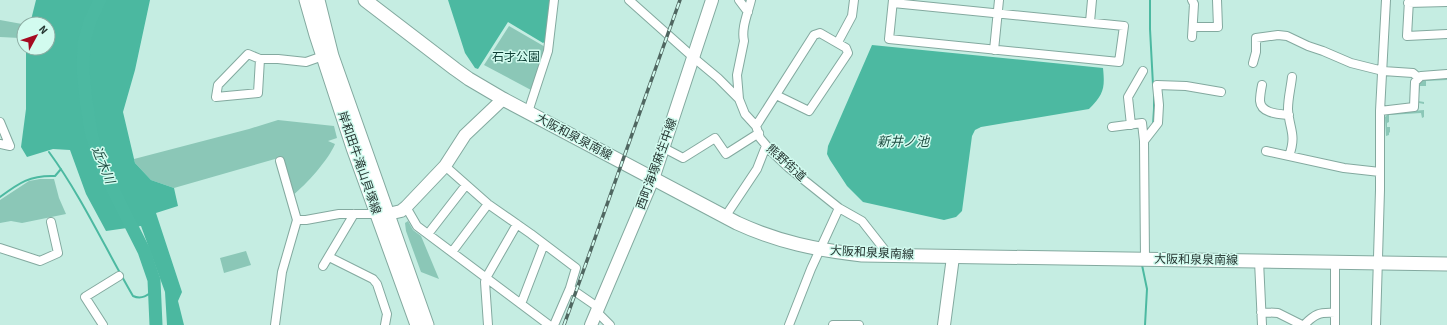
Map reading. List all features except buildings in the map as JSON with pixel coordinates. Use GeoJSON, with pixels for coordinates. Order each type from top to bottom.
{"type":"FeatureCollection","features":[{"type":"Feature","properties":{"kind":"main road","name":"岸和田牛滝山貝塚線"},"geometry":{"type":"LineString","coordinates":[[306,0],[323,56],[382,214],[398,243],[427,325]]}},
{"type":"Feature","properties":{"kind":"main road","name":"岸和田牛滝山貝塚線"},"geometry":{"type":"LineString","coordinates":[[318,0],[332,56],[417,325]]}},
{"type":"Feature","properties":{"kind":"main road","name":"大阪和泉泉南線"},"geometry":{"type":"LineString","coordinates":[[365,0],[455,69],[503,99],[744,227],[798,245],[820,250],[862,254],[953,257],[1447,264]]}},
{"type":"Feature","properties":{"kind":"street"},"geometry":{"type":"LineString","coordinates":[[528,112],[548,51],[554,0]]}},
{"type":"Feature","properties":{"kind":"street"},"geometry":{"type":"LineString","coordinates":[[629,0],[718,78],[739,99]]}},
{"type":"Feature","properties":{"kind":"street","name":"西町海塚麻生中線"},"geometry":{"type":"LineString","coordinates":[[591,325],[653,179],[712,0]]}},
{"type":"Feature","properties":{"kind":"street"},"geometry":{"type":"LineString","coordinates":[[739,0],[748,12]]}},
{"type":"Feature","properties":{"kind":"street","name":"熊野街道"},"geometry":{"type":"LineString","coordinates":[[751,0],[743,36],[744,42],[737,75],[739,99],[745,114],[757,129],[760,138],[766,146],[789,168],[839,208],[862,221],[884,249],[886,255]]}},
{"type":"Feature","properties":{"kind":"street"},"geometry":{"type":"LineString","coordinates":[[838,42],[852,16],[854,0]]}},
{"type":"Feature","properties":{"kind":"street"},"geometry":{"type":"LineString","coordinates":[[994,50],[999,0]]}},
{"type":"Feature","properties":{"kind":"street"},"geometry":{"type":"LineString","coordinates":[[1090,22],[1092,0]]}},
{"type":"Feature","properties":{"kind":"street"},"geometry":{"type":"LineString","coordinates":[[1192,0],[1194,4],[1192,36]]}},
{"type":"Feature","properties":{"kind":"street"},"geometry":{"type":"LineString","coordinates":[[1193,27],[1218,27],[1218,0]]}},
{"type":"Feature","properties":{"kind":"street"},"geometry":{"type":"LineString","coordinates":[[1376,325],[1380,111],[1386,0]]}},
{"type":"Feature","properties":{"kind":"street"},"geometry":{"type":"LineString","coordinates":[[1447,2],[1409,1],[1407,36],[1447,34]]}},
{"type":"Feature","properties":{"kind":"street"},"geometry":{"type":"LineString","coordinates":[[893,2],[998,14],[1124,26],[1119,62],[889,40],[893,2]]}},
{"type":"Feature","properties":{"kind":"street"},"geometry":{"type":"LineString","coordinates":[[664,148],[683,158],[715,138],[726,154],[757,129],[776,95],[814,35],[820,33],[846,48],[848,53],[809,112],[776,95]]}},
{"type":"Feature","properties":{"kind":"street"},"geometry":{"type":"LineString","coordinates":[[1253,63],[1256,52],[1256,38],[1278,34],[1287,36],[1308,46],[1323,50],[1351,63],[1383,71],[1413,73],[1419,78]]}},
{"type":"Feature","properties":{"kind":"street"},"geometry":{"type":"LineString","coordinates":[[260,59],[258,94],[216,96],[218,85],[248,54],[260,59],[306,62],[323,56]]}},
{"type":"Feature","properties":{"kind":"street"},"geometry":{"type":"LineString","coordinates":[[1131,125],[1128,97],[1143,71]]}},
{"type":"Feature","properties":{"kind":"street"},"geometry":{"type":"LineString","coordinates":[[1380,111],[1414,107],[1415,82],[1421,76],[1447,74]]}},
{"type":"Feature","properties":{"kind":"street"},"geometry":{"type":"LineString","coordinates":[[1289,156],[1293,135],[1288,109],[1292,77]]}},
{"type":"Feature","properties":{"kind":"street"},"geometry":{"type":"LineString","coordinates":[[1144,141],[1158,123],[1159,105],[1157,85],[1186,86],[1220,92]]}},
{"type":"Feature","properties":{"kind":"street"},"geometry":{"type":"LineString","coordinates":[[1262,85],[1260,102],[1263,108],[1272,113],[1290,116]]}},
{"type":"Feature","properties":{"kind":"street"},"geometry":{"type":"LineString","coordinates":[[297,220],[306,220],[339,214],[363,215],[401,211],[445,166],[465,135],[503,99]]}},
{"type":"Feature","properties":{"kind":"street"},"geometry":{"type":"LineString","coordinates":[[0,122],[10,146],[0,144]]}},
{"type":"Feature","properties":{"kind":"street"},"geometry":{"type":"LineString","coordinates":[[1112,127],[1142,123],[1144,141],[1145,259]]}},
{"type":"Feature","properties":{"kind":"street"},"geometry":{"type":"LineString","coordinates":[[725,217],[757,169],[766,146]]}},
{"type":"Feature","properties":{"kind":"street"},"geometry":{"type":"LineString","coordinates":[[1266,151],[1344,168],[1380,172]]}},
{"type":"Feature","properties":{"kind":"street"},"geometry":{"type":"LineString","coordinates":[[275,325],[282,272],[297,220],[280,161]]}},
{"type":"Feature","properties":{"kind":"street"},"geometry":{"type":"LineString","coordinates":[[445,166],[488,204],[576,268],[570,288],[554,325]]}},
{"type":"Feature","properties":{"kind":"street"},"geometry":{"type":"LineString","coordinates":[[428,234],[466,185]]}},
{"type":"Feature","properties":{"kind":"street"},"geometry":{"type":"LineString","coordinates":[[452,252],[488,204]]}},
{"type":"Feature","properties":{"kind":"street"},"geometry":{"type":"LineString","coordinates":[[406,207],[417,226],[549,325]]}},
{"type":"Feature","properties":{"kind":"street"},"geometry":{"type":"LineString","coordinates":[[789,325],[839,208]]}},
{"type":"Feature","properties":{"kind":"street"},"geometry":{"type":"LineString","coordinates":[[323,266],[354,214]]}},
{"type":"Feature","properties":{"kind":"street"},"geometry":{"type":"LineString","coordinates":[[0,248],[40,261],[58,253],[51,222]]}},
{"type":"Feature","properties":{"kind":"street"},"geometry":{"type":"LineString","coordinates":[[488,325],[486,278],[516,224]]}},
{"type":"Feature","properties":{"kind":"street"},"geometry":{"type":"LineString","coordinates":[[398,243],[434,325]]}},
{"type":"Feature","properties":{"kind":"street"},"geometry":{"type":"LineString","coordinates":[[521,304],[544,244]]}},
{"type":"Feature","properties":{"kind":"street"},"geometry":{"type":"LineString","coordinates":[[329,257],[373,279],[377,284],[387,314],[385,325]]}},
{"type":"Feature","properties":{"kind":"street"},"geometry":{"type":"LineString","coordinates":[[944,325],[953,257]]}},
{"type":"Feature","properties":{"kind":"street"},"geometry":{"type":"LineString","coordinates":[[1259,261],[1262,325]]}},
{"type":"Feature","properties":{"kind":"street"},"geometry":{"type":"LineString","coordinates":[[1335,262],[1335,325]]}},
{"type":"Feature","properties":{"kind":"street"},"geometry":{"type":"LineString","coordinates":[[103,325],[85,297],[119,276]]}},
{"type":"Feature","properties":{"kind":"street"},"geometry":{"type":"LineString","coordinates":[[570,288],[598,310],[610,325]]}},
{"type":"Feature","properties":{"kind":"street"},"geometry":{"type":"LineString","coordinates":[[408,300],[406,312],[410,325]]}},
{"type":"Feature","properties":{"kind":"street"},"geometry":{"type":"LineString","coordinates":[[1261,312],[1278,313],[1303,325],[1316,314],[1321,312],[1335,313]]}},
{"type":"Feature","properties":{"kind":"street"},"geometry":{"type":"LineString","coordinates":[[833,325],[859,325]]}},
{"type":"Feature","properties":{"kind":"green space"},"geometry":{"type":"Polygon","coordinates":[[[0,20],[16,23],[16,38],[0,37],[0,20]]]}},
{"type":"Feature","properties":{"kind":"green space","name":"石才公園"},"geometry":{"type":"Polygon","coordinates":[[[509,26],[547,48],[531,90],[484,65],[509,26]]]}},
{"type":"Feature","properties":{"kind":"green space"},"geometry":{"type":"Polygon","coordinates":[[[1447,78],[1447,80],[1426,81],[1426,86],[1420,86],[1418,101],[1424,102],[1424,104],[1417,101],[1418,83],[1421,80],[1447,78]]]}},
{"type":"Feature","properties":{"kind":"green space"},"geometry":{"type":"Polygon","coordinates":[[[1424,110],[1424,117],[1422,118],[1421,113],[1389,115],[1387,127],[1390,127],[1390,132],[1389,135],[1386,136],[1385,117],[1389,113],[1424,110]]]}},
{"type":"Feature","properties":{"kind":"green space"},"geometry":{"type":"Polygon","coordinates":[[[278,120],[334,126],[337,138],[328,141],[335,144],[328,157],[293,195],[282,157],[174,188],[151,180],[135,163],[134,159],[278,120]]]}},
{"type":"Feature","properties":{"kind":"green space"},"geometry":{"type":"Polygon","coordinates":[[[54,179],[59,198],[66,214],[22,223],[11,221],[0,223],[0,200],[29,181],[54,179]]]}},
{"type":"Feature","properties":{"kind":"green space"},"geometry":{"type":"Polygon","coordinates":[[[408,221],[413,230],[421,236],[439,279],[421,272],[406,231],[405,223],[408,221]]]}},
{"type":"Feature","properties":{"kind":"green space"},"geometry":{"type":"Polygon","coordinates":[[[246,251],[251,265],[224,273],[220,258],[246,251]]]}},
{"type":"Feature","properties":{"kind":"shaded area"},"geometry":{"type":"Polygon","coordinates":[[[36,0],[150,0],[135,70],[123,112],[135,163],[151,180],[174,188],[178,206],[156,213],[182,292],[178,301],[184,325],[167,325],[165,292],[141,226],[106,231],[86,194],[70,150],[53,149],[27,157],[21,147],[26,109],[26,56],[56,56],[56,16],[32,16],[36,0]]]}},
{"type":"Feature","properties":{"kind":"water"},"geometry":{"type":"Polygon","coordinates":[[[448,0],[550,0],[546,41],[543,43],[508,22],[478,69],[475,68],[465,53],[448,0]]]}},
{"type":"Feature","properties":{"kind":"water","name":"新井ノ池"},"geometry":{"type":"Polygon","coordinates":[[[872,45],[1103,68],[1104,81],[1101,95],[1089,109],[981,127],[975,130],[972,136],[962,211],[956,217],[944,220],[863,202],[847,186],[827,154],[828,146],[872,45]]]}},
{"type":"Feature","properties":{"kind":"waterway","name":"近木川"},"geometry":{"type":"LineString","coordinates":[[100,0],[90,21],[84,42],[83,70],[91,132],[101,166],[144,251],[154,280],[156,325]]}},
{"type":"Feature","properties":{"kind":"waterway"},"geometry":{"type":"LineString","coordinates":[[1150,0],[1153,85]]}},
{"type":"Feature","properties":{"kind":"waterway"},"geometry":{"type":"LineString","coordinates":[[1153,125],[1154,91]]}},
{"type":"Feature","properties":{"kind":"waterway"},"geometry":{"type":"LineString","coordinates":[[49,152],[83,205],[133,296],[142,297],[154,290]]}},
{"type":"Feature","properties":{"kind":"waterway"},"geometry":{"type":"LineString","coordinates":[[0,197],[25,181],[39,177],[55,176],[61,169]]}},
{"type":"Feature","properties":{"kind":"waterway"},"geometry":{"type":"LineString","coordinates":[[1142,265],[1147,289],[1145,325]]}},
{"type":"Feature","properties":{"kind":"railway"},"geometry":{"type":"LineString","coordinates":[[564,325],[680,0]]}}]}
